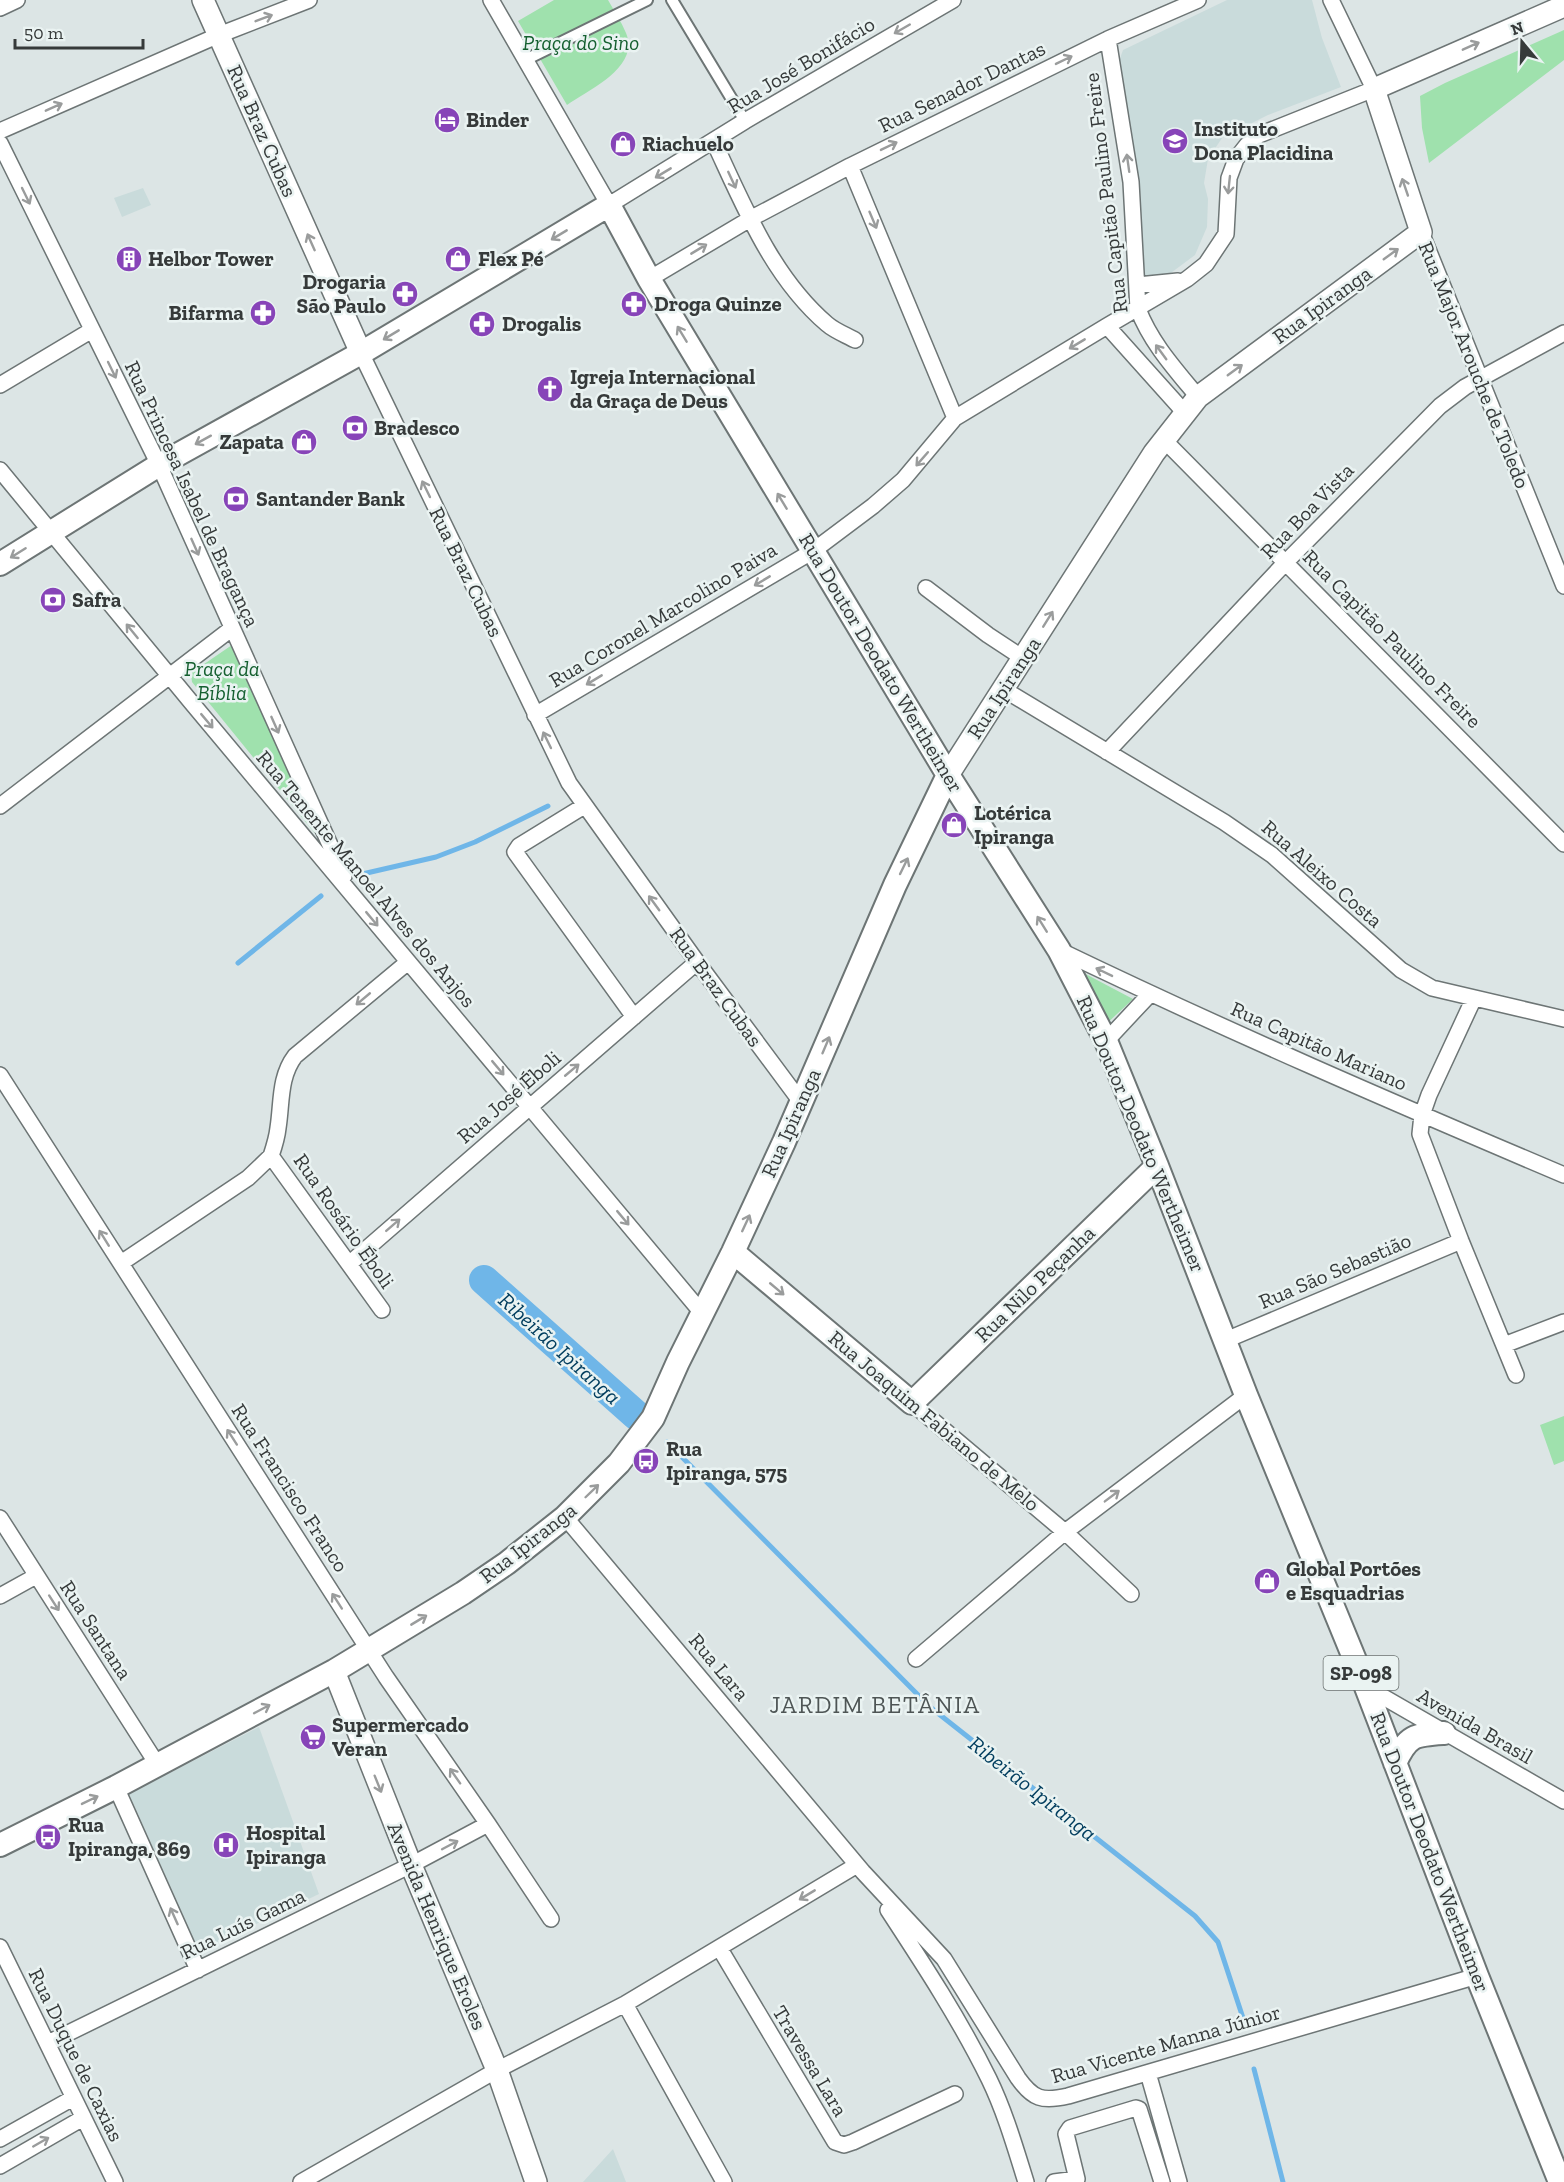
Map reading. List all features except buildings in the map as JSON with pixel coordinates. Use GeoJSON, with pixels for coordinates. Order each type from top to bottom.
{"type":"FeatureCollection","features":[{"type":"Feature","properties":{"kind":"main road","name":"Rua Braz Cubas"},"geometry":{"type":"LineString","coordinates":[[203,0],[361,353]]}},
{"type":"Feature","properties":{"kind":"main road"},"geometry":{"type":"LineString","coordinates":[[1374,89],[1564,6]]}},
{"type":"Feature","properties":{"kind":"main road","name":"Rua Major Arouche de Toledo"},"geometry":{"type":"LineString","coordinates":[[1390,141],[1390,102],[1400,84],[1418,70]]}},
{"type":"Feature","properties":{"kind":"main road","name":"Rua Major Arouche de Toledo"},"geometry":{"type":"LineString","coordinates":[[1374,89],[1421,232]]}},
{"type":"Feature","properties":{"kind":"main road"},"geometry":{"type":"LineString","coordinates":[[0,564],[159,465],[361,353],[609,205]]}},
{"type":"Feature","properties":{"kind":"main road","name":"Rua Doutor Deodato Wertheimer"},"geometry":{"type":"LineString","coordinates":[[609,205],[649,279],[948,775],[1059,950],[1106,1041],[1246,1395],[1366,1687],[1477,1976],[1560,2182]]}},
{"type":"Feature","properties":{"kind":"main road","name":"Rua Ipiranga"},"geometry":{"type":"LineString","coordinates":[[0,1845],[116,1787],[369,1651],[507,1563],[565,1517],[620,1463],[653,1418],[733,1252],[895,885],[948,775],[1163,439],[1191,405],[1421,232]]}},
{"type":"Feature","properties":{"kind":"main road","name":"Rua Nilo Peçanha"},"geometry":{"type":"LineString","coordinates":[[912,1403],[1157,1166]]}},
{"type":"Feature","properties":{"kind":"main road","name":"Rua Joaquim Fabiano de Melo"},"geometry":{"type":"LineString","coordinates":[[733,1252],[912,1403]]}},
{"type":"Feature","properties":{"kind":"main road","name":"Avenida Henrique Eroles"},"geometry":{"type":"LineString","coordinates":[[333,1671],[497,2070],[533,2181]]}},
{"type":"Feature","properties":{"kind":"main road"},"geometry":{"type":"LineString","coordinates":[[1395,1763],[1404,1745],[1413,1737],[1443,1733]]}},
{"type":"Feature","properties":{"kind":"street"},"geometry":{"type":"LineString","coordinates":[[0,8],[17,0]]}},
{"type":"Feature","properties":{"kind":"street"},"geometry":{"type":"LineString","coordinates":[[0,131],[219,35],[309,0]]}},
{"type":"Feature","properties":{"kind":"street","name":"Rua Doutor Deodato Wertheimer"},"geometry":{"type":"LineString","coordinates":[[491,0],[609,205]]}},
{"type":"Feature","properties":{"kind":"street"},"geometry":{"type":"LineString","coordinates":[[525,60],[647,0]]}},
{"type":"Feature","properties":{"kind":"street"},"geometry":{"type":"LineString","coordinates":[[672,0],[745,121]]}},
{"type":"Feature","properties":{"kind":"street","name":"Rua José Bonifácio"},"geometry":{"type":"LineString","coordinates":[[609,205],[745,121],[953,0]]}},
{"type":"Feature","properties":{"kind":"street","name":"Rua Senador Dantas"},"geometry":{"type":"LineString","coordinates":[[649,279],[750,219],[850,166],[1108,39],[1198,0]]}},
{"type":"Feature","properties":{"kind":"street","name":"Rua Major Arouche de Toledo"},"geometry":{"type":"LineString","coordinates":[[1331,0],[1374,89]]}},
{"type":"Feature","properties":{"kind":"street","name":"Rua Capitão Paulino Freire"},"geometry":{"type":"LineString","coordinates":[[1108,39],[1131,182],[1138,309],[1145,326],[1191,405]]}},
{"type":"Feature","properties":{"kind":"street","name":"Rua Coronel Marcolino Paiva"},"geometry":{"type":"LineString","coordinates":[[535,715],[813,551],[873,506],[903,480],[955,418],[1187,279],[1206,264],[1226,234],[1229,178],[1236,159],[1247,145],[1259,135],[1374,89]]}},
{"type":"Feature","properties":{"kind":"street"},"geometry":{"type":"LineString","coordinates":[[714,142],[750,219],[779,269],[806,303],[829,326],[855,340]]}},
{"type":"Feature","properties":{"kind":"street","name":"Rua Princesa Isabel de Bragança"},"geometry":{"type":"LineString","coordinates":[[0,143],[159,465],[231,629],[355,898]]}},
{"type":"Feature","properties":{"kind":"street"},"geometry":{"type":"LineString","coordinates":[[850,166],[955,418]]}},
{"type":"Feature","properties":{"kind":"street","name":"Rua Major Arouche de Toledo"},"geometry":{"type":"LineString","coordinates":[[1421,232],[1564,586]]}},
{"type":"Feature","properties":{"kind":"street"},"geometry":{"type":"LineString","coordinates":[[1138,285],[1187,279]]}},
{"type":"Feature","properties":{"kind":"street"},"geometry":{"type":"LineString","coordinates":[[1107,326],[1191,405]]}},
{"type":"Feature","properties":{"kind":"street"},"geometry":{"type":"LineString","coordinates":[[0,385],[92,330]]}},
{"type":"Feature","properties":{"kind":"street","name":"Rua Boa Vista"},"geometry":{"type":"LineString","coordinates":[[1107,752],[1286,562],[1451,395],[1564,333]]}},
{"type":"Feature","properties":{"kind":"street","name":"Rua Braz Cubas"},"geometry":{"type":"LineString","coordinates":[[361,353],[568,783],[801,1102]]}},
{"type":"Feature","properties":{"kind":"street","name":"Rua Capitão Paulino Freire"},"geometry":{"type":"LineString","coordinates":[[1163,439],[1564,844]]}},
{"type":"Feature","properties":{"kind":"street","name":"Rua Tenente Manoel Alves dos Anjos"},"geometry":{"type":"LineString","coordinates":[[0,470],[169,676],[702,1313]]}},
{"type":"Feature","properties":{"kind":"street"},"geometry":{"type":"LineString","coordinates":[[926,588],[988,635],[1023,658]]}},
{"type":"Feature","properties":{"kind":"street"},"geometry":{"type":"LineString","coordinates":[[0,806],[231,629]]}},
{"type":"Feature","properties":{"kind":"street","name":"Rua Aleixo Costa"},"geometry":{"type":"LineString","coordinates":[[1003,689],[1224,822],[1272,855],[1401,970],[1432,988],[1564,1019]]}},
{"type":"Feature","properties":{"kind":"street"},"geometry":{"type":"LineString","coordinates":[[584,806],[519,846],[515,852],[634,1017]]}},
{"type":"Feature","properties":{"kind":"street","name":"Rua Capitão Mariano"},"geometry":{"type":"LineString","coordinates":[[1059,950],[1150,994],[1422,1115],[1564,1175]]}},
{"type":"Feature","properties":{"kind":"street","name":"Rua Rosário Éboli"},"geometry":{"type":"LineString","coordinates":[[382,1311],[271,1156],[278,1131],[283,1079],[295,1056],[408,962]]}},
{"type":"Feature","properties":{"kind":"street","name":"Rua José Éboli"},"geometry":{"type":"LineString","coordinates":[[349,1264],[697,962]]}},
{"type":"Feature","properties":{"kind":"street"},"geometry":{"type":"LineString","coordinates":[[1106,1041],[1150,994]]}},
{"type":"Feature","properties":{"kind":"street"},"geometry":{"type":"LineString","coordinates":[[1474,998],[1422,1115],[1420,1134],[1516,1375]]}},
{"type":"Feature","properties":{"kind":"street","name":"Rua Francisco Franco"},"geometry":{"type":"LineString","coordinates":[[0,1075],[369,1651],[551,1919]]}},
{"type":"Feature","properties":{"kind":"street"},"geometry":{"type":"LineString","coordinates":[[121,1263],[248,1178],[271,1156]]}},
{"type":"Feature","properties":{"kind":"street","name":"Rua São Sebastião"},"geometry":{"type":"LineString","coordinates":[[1226,1340],[1461,1241]]}},
{"type":"Feature","properties":{"kind":"street"},"geometry":{"type":"LineString","coordinates":[[1504,1345],[1564,1322]]}},
{"type":"Feature","properties":{"kind":"street"},"geometry":{"type":"LineString","coordinates":[[916,1659],[1065,1532],[1246,1395]]}},
{"type":"Feature","properties":{"kind":"street","name":"Rua Joaquim Fabiano de Melo"},"geometry":{"type":"LineString","coordinates":[[912,1403],[1065,1532],[1131,1594]]}},
{"type":"Feature","properties":{"kind":"street","name":"Rua Lara"},"geometry":{"type":"LineString","coordinates":[[565,1517],[860,1869]]}},
{"type":"Feature","properties":{"kind":"street","name":"Rua Santana"},"geometry":{"type":"LineString","coordinates":[[0,1518],[158,1764]]}},
{"type":"Feature","properties":{"kind":"street"},"geometry":{"type":"LineString","coordinates":[[0,1596],[36,1576]]}},
{"type":"Feature","properties":{"kind":"street","name":"Avenida Brasil"},"geometry":{"type":"LineString","coordinates":[[1366,1687],[1564,1801]]}},
{"type":"Feature","properties":{"kind":"street"},"geometry":{"type":"LineString","coordinates":[[116,1787],[198,1970]]}},
{"type":"Feature","properties":{"kind":"street","name":"Rua Luís Gama"},"geometry":{"type":"LineString","coordinates":[[48,2043],[411,1865],[488,1824]]}},
{"type":"Feature","properties":{"kind":"street"},"geometry":{"type":"LineString","coordinates":[[301,2182],[497,2070],[625,2004],[860,1869],[936,1984],[989,2079],[1009,2129],[1026,2182]]}},
{"type":"Feature","properties":{"kind":"street","name":"Rua Vicente Manna Júnior"},"geometry":{"type":"LineString","coordinates":[[860,1869],[944,1959],[1027,2091],[1040,2099],[1054,2099],[1148,2073],[1477,1976]]}},
{"type":"Feature","properties":{"kind":"street","name":"Rua Duque de Caxias"},"geometry":{"type":"LineString","coordinates":[[0,1947],[115,2182]]}},
{"type":"Feature","properties":{"kind":"street","name":"Travessa Lara"},"geometry":{"type":"LineString","coordinates":[[720,1949],[835,2142],[844,2145],[853,2142],[955,2094]]}},
{"type":"Feature","properties":{"kind":"street"},"geometry":{"type":"LineString","coordinates":[[625,2004],[724,2182]]}},
{"type":"Feature","properties":{"kind":"street"},"geometry":{"type":"LineString","coordinates":[[1148,2073],[1179,2182]]}},
{"type":"Feature","properties":{"kind":"street"},"geometry":{"type":"LineString","coordinates":[[0,2139],[73,2098]]}},
{"type":"Feature","properties":{"kind":"street"},"geometry":{"type":"LineString","coordinates":[[1054,2182],[1078,2180],[1066,2134],[1070,2128],[1136,2108],[1139,2109],[1162,2182]]}},
{"type":"Feature","properties":{"kind":"street"},"geometry":{"type":"LineString","coordinates":[[0,2166],[83,2118]]}},
{"type":"Feature","properties":{"kind":"shaded area","name":"Instituto Dona Placidina"},"geometry":{"type":"Polygon","coordinates":[[[1227,0],[1312,0],[1322,38],[1341,87],[1268,115],[1222,138],[1208,159],[1204,183],[1208,199],[1207,227],[1195,255],[1160,281],[1144,277],[1134,175],[1118,64],[1123,50],[1227,0]]]}},
{"type":"Feature","properties":{"kind":"shaded area"},"geometry":{"type":"Polygon","coordinates":[[[143,188],[151,205],[122,217],[114,198],[143,188]]]}},
{"type":"Feature","properties":{"kind":"shaded area","name":"Hospital Ipiranga"},"geometry":{"type":"Polygon","coordinates":[[[259,1727],[319,1894],[199,1951],[129,1794],[259,1727]]]}},
{"type":"Feature","properties":{"kind":"shaded area"},"geometry":{"type":"Polygon","coordinates":[[[613,2149],[626,2182],[583,2182],[613,2149]]]}},
{"type":"Feature","properties":{"kind":"green space","name":"Praça do Sino"},"geometry":{"type":"Polygon","coordinates":[[[554,0],[608,0],[626,33],[628,45],[626,56],[620,67],[567,105],[518,21],[554,0]]]}},
{"type":"Feature","properties":{"kind":"green space"},"geometry":{"type":"Polygon","coordinates":[[[1564,30],[1564,60],[1429,163],[1422,128],[1420,96],[1564,30]]]}},
{"type":"Feature","properties":{"kind":"green space","name":"Praça da Bíblia"},"geometry":{"type":"Polygon","coordinates":[[[232,645],[327,848],[192,682],[191,673],[232,645]]]}},
{"type":"Feature","properties":{"kind":"green space"},"geometry":{"type":"Polygon","coordinates":[[[1078,970],[1133,999],[1102,1028],[1078,970]]]}},
{"type":"Feature","properties":{"kind":"green space"},"geometry":{"type":"Polygon","coordinates":[[[1564,1416],[1564,1461],[1554,1465],[1540,1425],[1564,1416]]]}},
{"type":"Feature","properties":{"kind":"waterway"},"geometry":{"type":"LineString","coordinates":[[358,875],[436,857],[475,842],[548,806]]}},
{"type":"Feature","properties":{"kind":"waterway"},"geometry":{"type":"LineString","coordinates":[[238,963],[321,896]]}},
{"type":"Feature","properties":{"kind":"waterway","name":"Ribeirão Ipiranga"},"geometry":{"type":"LineString","coordinates":[[484,1280],[636,1415]]}},
{"type":"Feature","properties":{"kind":"waterway","name":"Ribeirão Ipiranga"},"geometry":{"type":"LineString","coordinates":[[667,1442],[930,1707],[1195,1916],[1218,1942],[1244,2021]]}},
{"type":"Feature","properties":{"kind":"waterway"},"geometry":{"type":"LineString","coordinates":[[1254,2069],[1283,2182]]}},
{"type":"Feature","properties":{"kind":"place","name":"Binder"},"geometry":{"type":"Point","coordinates":[447,120]}},
{"type":"Feature","properties":{"kind":"place","name":"Instituto Dona Placidina"},"geometry":{"type":"Point","coordinates":[1175,141]}},
{"type":"Feature","properties":{"kind":"place","name":"Riachuelo"},"geometry":{"type":"Point","coordinates":[623,144]}},
{"type":"Feature","properties":{"kind":"place","name":"Helbor Tower"},"geometry":{"type":"Point","coordinates":[129,259]}},
{"type":"Feature","properties":{"kind":"place","name":"Flex Pé"},"geometry":{"type":"Point","coordinates":[458,259]}},
{"type":"Feature","properties":{"kind":"place","name":"Drogaria São Paulo"},"geometry":{"type":"Point","coordinates":[405,294]}},
{"type":"Feature","properties":{"kind":"place","name":"Droga Quinze"},"geometry":{"type":"Point","coordinates":[634,304]}},
{"type":"Feature","properties":{"kind":"place","name":"Bifarma"},"geometry":{"type":"Point","coordinates":[263,313]}},
{"type":"Feature","properties":{"kind":"place","name":"Drogalis"},"geometry":{"type":"Point","coordinates":[482,324]}},
{"type":"Feature","properties":{"kind":"place","name":"Igreja Internacional da Graça de Deus"},"geometry":{"type":"Point","coordinates":[550,389]}},
{"type":"Feature","properties":{"kind":"place","name":"Bradesco"},"geometry":{"type":"Point","coordinates":[355,428]}},
{"type":"Feature","properties":{"kind":"place","name":"Zapata"},"geometry":{"type":"Point","coordinates":[304,442]}},
{"type":"Feature","properties":{"kind":"place","name":"Santander Bank"},"geometry":{"type":"Point","coordinates":[236,499]}},
{"type":"Feature","properties":{"kind":"place","name":"Safra"},"geometry":{"type":"Point","coordinates":[53,600]}},
{"type":"Feature","properties":{"kind":"place","name":"Lotérica Ipiranga"},"geometry":{"type":"Point","coordinates":[954,825]}},
{"type":"Feature","properties":{"kind":"place","name":"Rua Ipiranga, 575"},"geometry":{"type":"Point","coordinates":[646,1461]}},
{"type":"Feature","properties":{"kind":"place","name":"Global Portões e Esquadrias"},"geometry":{"type":"Point","coordinates":[1267,1581]}},
{"type":"Feature","properties":{"kind":"place","name":"Supermercado Veran"},"geometry":{"type":"Point","coordinates":[313,1737]}},
{"type":"Feature","properties":{"kind":"place","name":"Rua Ipiranga, 869"},"geometry":{"type":"Point","coordinates":[48,1837]}},
{"type":"Feature","properties":{"kind":"place","name":"Hospital Ipiranga"},"geometry":{"type":"Point","coordinates":[226,1845]}},
{"type":"Feature","properties":{"kind":"district","name":"JARDIM BETÂNIA"},"geometry":{"type":"Point","coordinates":[875,1705]}}]}
